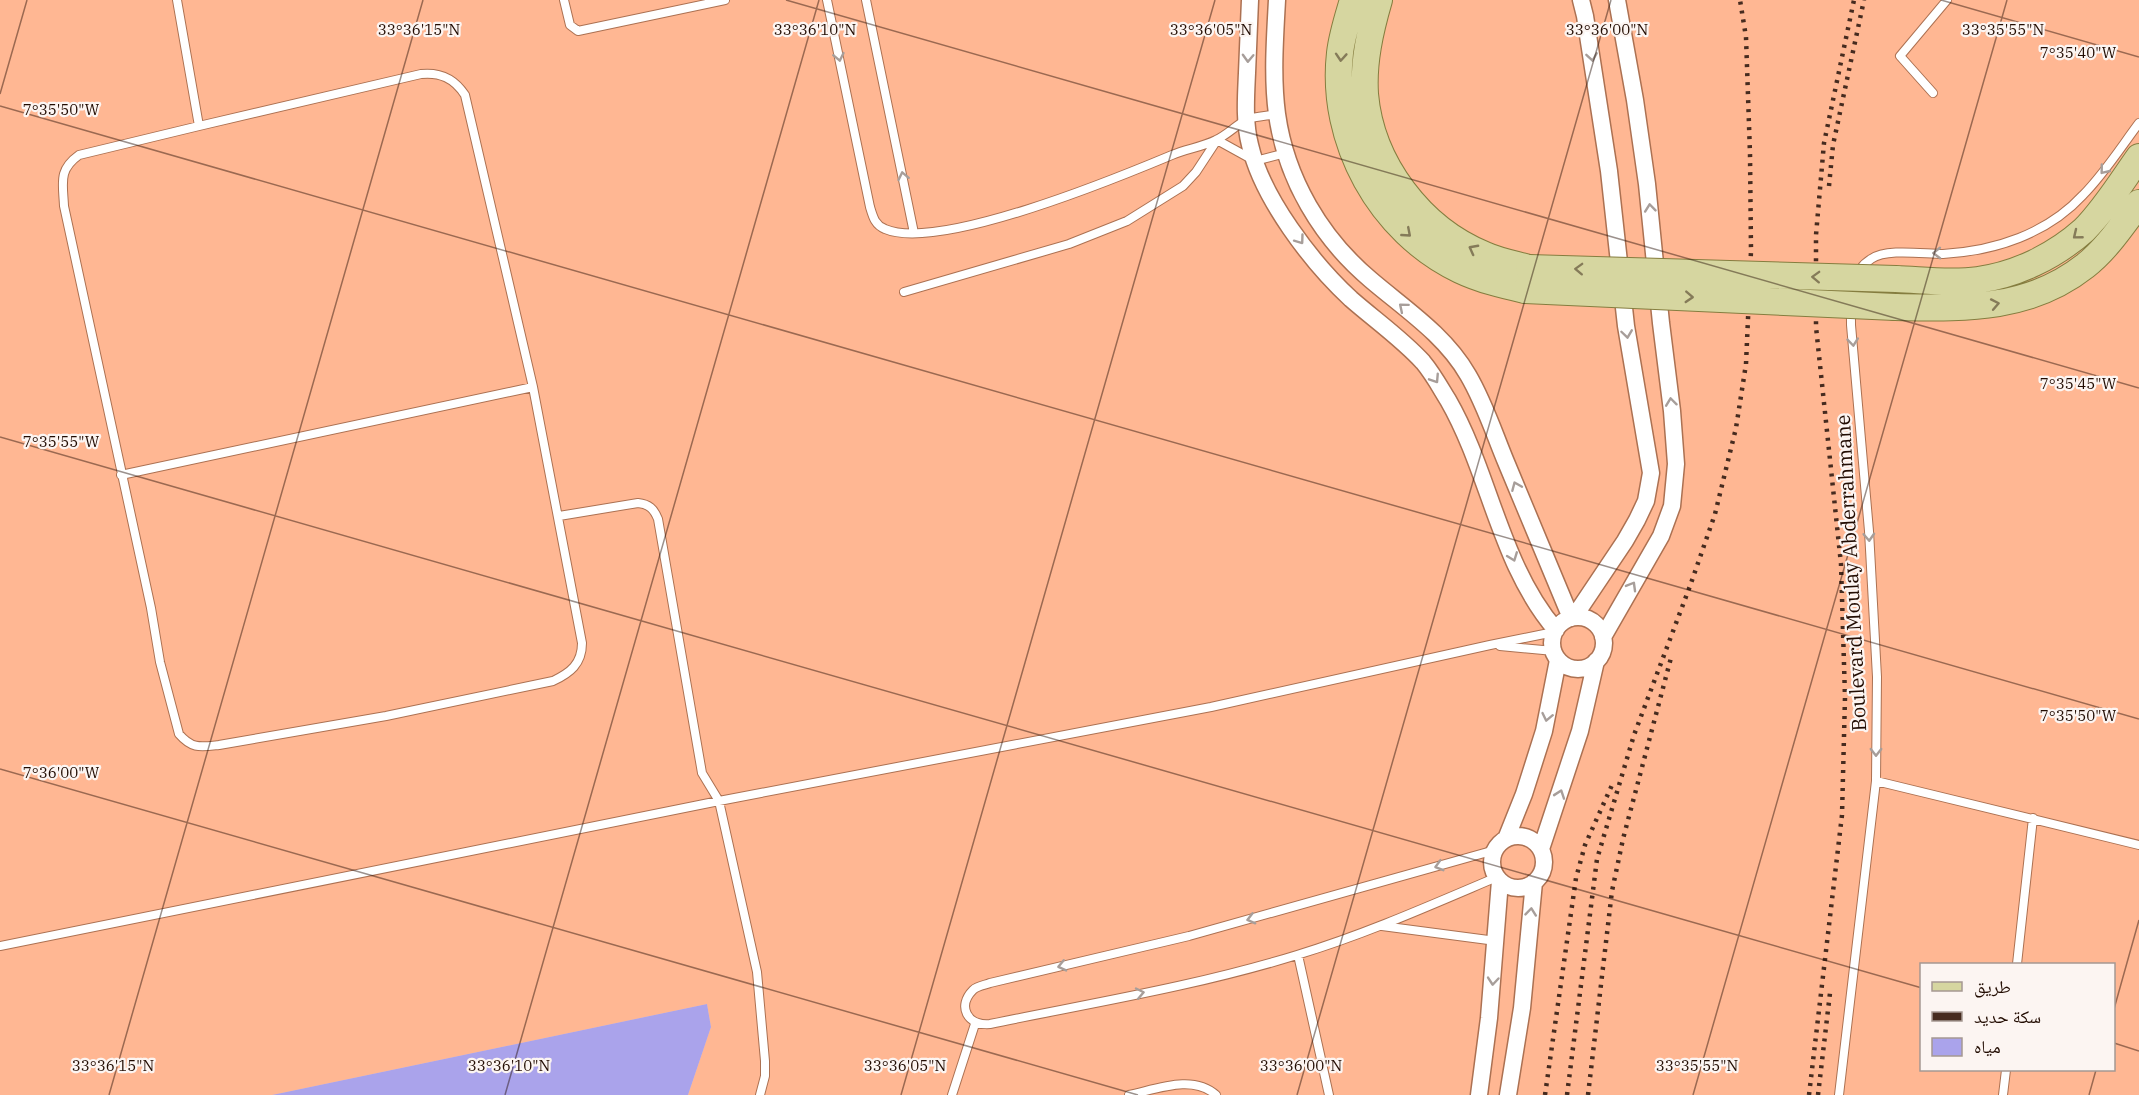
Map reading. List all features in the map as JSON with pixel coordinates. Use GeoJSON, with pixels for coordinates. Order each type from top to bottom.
{"type":"FeatureCollection","features":[{"type":"Feature","properties":{"kind":"main road"},"geometry":{"type":"LineString","coordinates":[[1353,0],[1340,53],[1341,96],[1347,130],[1358,166],[1395,223],[1427,251],[1460,270],[1493,283],[1527,279],[1976,280],[2001,275],[2037,262],[2058,250],[2085,229],[2139,157]]}},
{"type":"Feature","properties":{"kind":"main road"},"geometry":{"type":"LineString","coordinates":[[1380,0],[1371,27],[1365,61],[1365,95],[1371,126],[1385,161],[1405,194],[1428,219],[1455,240],[1527,279],[1895,306],[1982,307],[2023,299],[2057,284],[2086,266],[2114,237],[2139,202]]}},
{"type":"Feature","properties":{"kind":"street"},"geometry":{"type":"LineString","coordinates":[[1250,0],[1246,101],[1248,134],[1255,161],[1270,195],[1322,271],[1411,350],[1436,380],[1470,445],[1520,573],[1538,608],[1555,631]]}},
{"type":"Feature","properties":{"kind":"street"},"geometry":{"type":"LineString","coordinates":[[1277,0],[1274,76],[1277,114],[1286,153],[1309,207],[1321,227],[1346,259],[1430,330],[1449,349],[1467,375],[1487,416],[1573,617]]}},
{"type":"Feature","properties":{"kind":"street"},"geometry":{"type":"LineString","coordinates":[[1573,617],[1637,520],[1646,501],[1651,473],[1626,326],[1610,171],[1581,0]]}},
{"type":"Feature","properties":{"kind":"street"},"geometry":{"type":"LineString","coordinates":[[1499,879],[1515,888],[1523,887],[1534,882],[1542,873],[1544,865],[1541,849],[1580,731],[1596,662],[1603,650],[1604,637],[1661,536],[1672,506],[1676,464],[1672,411],[1647,184],[1617,0]]}},
{"type":"Feature","properties":{"kind":"street"},"geometry":{"type":"LineString","coordinates":[[1596,662],[1591,666],[1578,669],[1566,666],[1556,655],[1552,645],[1555,631],[1563,622],[1573,617],[1581,617],[1593,621],[1604,637]]}},
{"type":"Feature","properties":{"kind":"street"},"geometry":{"type":"LineString","coordinates":[[1479,1095],[1497,941],[1499,879],[1493,866],[1524,794],[1544,731],[1556,655]]}},
{"type":"Feature","properties":{"kind":"street"},"geometry":{"type":"LineString","coordinates":[[1501,845],[1514,836],[1530,838],[1541,849]]}},
{"type":"Feature","properties":{"kind":"street"},"geometry":{"type":"LineString","coordinates":[[1508,1095],[1522,1008],[1534,882]]}},
{"type":"Feature","properties":{"kind":"lane"},"geometry":{"type":"LineString","coordinates":[[177,0],[199,126]]}},
{"type":"Feature","properties":{"kind":"lane"},"geometry":{"type":"LineString","coordinates":[[564,0],[570,25],[578,31],[695,3],[725,0]]}},
{"type":"Feature","properties":{"kind":"lane"},"geometry":{"type":"LineString","coordinates":[[827,0],[873,218],[877,224],[890,231],[914,233],[949,230],[1071,195],[1217,140],[1247,119],[1277,114]]}},
{"type":"Feature","properties":{"kind":"lane"},"geometry":{"type":"LineString","coordinates":[[866,0],[914,233]]}},
{"type":"Feature","properties":{"kind":"lane"},"geometry":{"type":"LineString","coordinates":[[1933,93],[1900,56],[1947,0]]}},
{"type":"Feature","properties":{"kind":"lane"},"geometry":{"type":"LineString","coordinates":[[433,73],[458,83],[465,94],[533,387],[582,643],[580,660],[566,676],[553,681],[386,716],[230,743],[195,746],[186,742],[179,734],[160,662],[151,608],[64,206],[62,176],[69,162],[79,155],[199,126],[421,74],[433,73]]}},
{"type":"Feature","properties":{"kind":"lane","name":"Boulevard Moulay Abderrahmane"},"geometry":{"type":"LineString","coordinates":[[1839,1095],[1876,781],[1877,677],[1870,542],[1851,326],[1851,294],[1855,277],[1862,266],[1877,256],[1944,254],[1990,248],[2035,231],[2063,213],[2083,195],[2139,123]]}},
{"type":"Feature","properties":{"kind":"lane"},"geometry":{"type":"LineString","coordinates":[[1217,140],[1255,161],[1286,153]]}},
{"type":"Feature","properties":{"kind":"lane"},"geometry":{"type":"LineString","coordinates":[[904,292],[1069,244],[1127,221],[1183,186],[1196,172],[1217,140]]}},
{"type":"Feature","properties":{"kind":"lane"},"geometry":{"type":"LineString","coordinates":[[121,475],[533,387]]}},
{"type":"Feature","properties":{"kind":"lane"},"geometry":{"type":"LineString","coordinates":[[559,516],[644,503],[655,511],[658,519],[702,773],[719,801],[757,972],[765,1061],[765,1076],[760,1095]]}},
{"type":"Feature","properties":{"kind":"lane"},"geometry":{"type":"LineString","coordinates":[[0,946],[719,801],[1211,707],[1555,631]]}},
{"type":"Feature","properties":{"kind":"lane"},"geometry":{"type":"LineString","coordinates":[[1490,645],[1556,655]]}},
{"type":"Feature","properties":{"kind":"lane"},"geometry":{"type":"LineString","coordinates":[[1876,781],[2139,845]]}},
{"type":"Feature","properties":{"kind":"lane"},"geometry":{"type":"LineString","coordinates":[[2017,963],[2032,818]]}},
{"type":"Feature","properties":{"kind":"lane"},"geometry":{"type":"LineString","coordinates":[[1499,879],[1382,926],[1298,955],[1217,977],[990,1024],[975,1024],[967,1013],[967,1000],[973,990],[984,985],[1189,936],[1501,845]]}},
{"type":"Feature","properties":{"kind":"lane"},"geometry":{"type":"LineString","coordinates":[[1382,926],[1497,941]]}},
{"type":"Feature","properties":{"kind":"lane"},"geometry":{"type":"LineString","coordinates":[[1298,955],[1329,1095]]}},
{"type":"Feature","properties":{"kind":"lane"},"geometry":{"type":"LineString","coordinates":[[952,1095],[975,1024]]}},
{"type":"Feature","properties":{"kind":"lane"},"geometry":{"type":"LineString","coordinates":[[2003,1095],[2006,1071]]}},
{"type":"Feature","properties":{"kind":"lane"},"geometry":{"type":"LineString","coordinates":[[1129,1095],[1185,1084],[1207,1087],[1216,1095]]}},
{"type":"Feature","properties":{"kind":"shaded area"},"geometry":{"type":"Polygon","coordinates":[[[0,0],[2139,0],[2139,1095],[688,1095],[711,1027],[707,1004],[272,1095],[0,1095],[0,0]]]}},
{"type":"Feature","properties":{"kind":"water"},"geometry":{"type":"Polygon","coordinates":[[[707,1004],[711,1027],[688,1095],[272,1095],[707,1004]]]}},
{"type":"Feature","properties":{"kind":"railway"},"geometry":{"type":"LineString","coordinates":[[1567,1095],[1597,859],[1634,735],[1715,514],[1736,428],[1746,364],[1751,251],[1746,37],[1740,0]]}},
{"type":"Feature","properties":{"kind":"railway"},"geometry":{"type":"LineString","coordinates":[[1809,1095],[1842,815],[1845,697],[1841,564],[1816,327],[1816,235],[1824,143],[1854,0]]}},
{"type":"Feature","properties":{"kind":"railway"},"geometry":{"type":"LineString","coordinates":[[1829,186],[1833,145],[1864,0]]}},
{"type":"Feature","properties":{"kind":"railway"},"geometry":{"type":"LineString","coordinates":[[1588,1095],[1612,891],[1623,839],[1672,654]]}},
{"type":"Feature","properties":{"kind":"railway"},"geometry":{"type":"LineString","coordinates":[[1545,1095],[1576,878],[1585,845],[1612,785]]}},
{"type":"Feature","properties":{"kind":"railway"},"geometry":{"type":"LineString","coordinates":[[1818,1095],[1830,993]]}}]}
